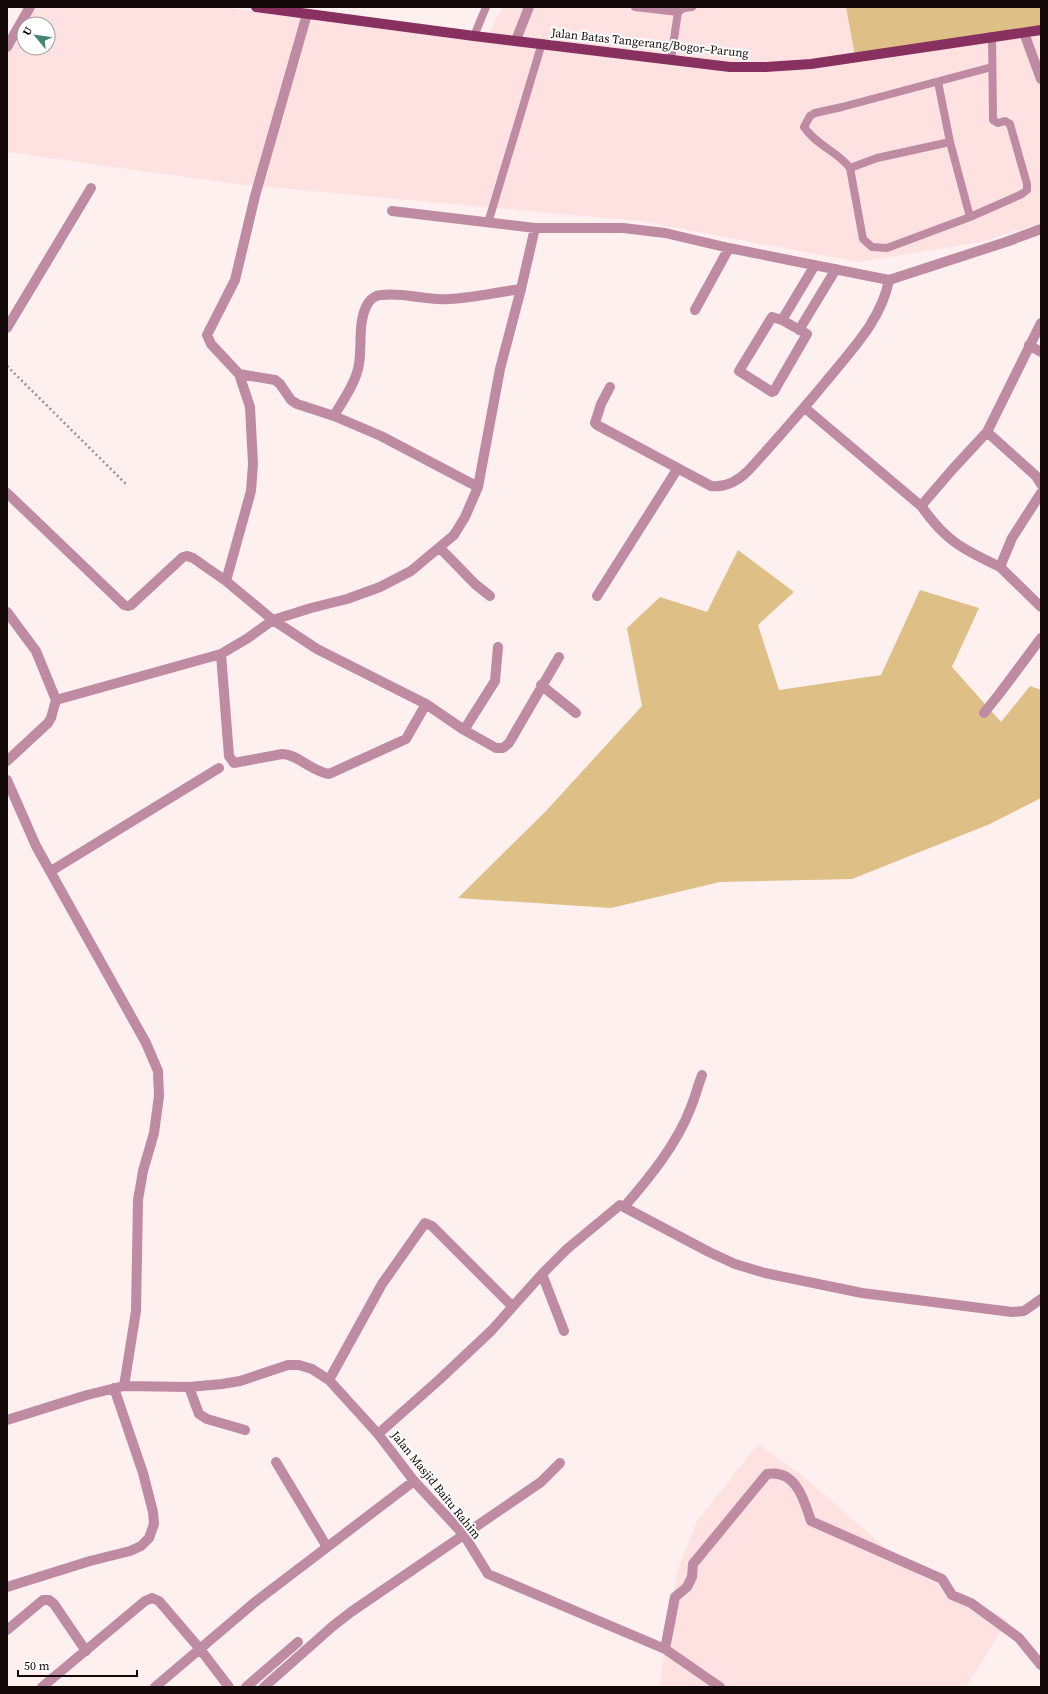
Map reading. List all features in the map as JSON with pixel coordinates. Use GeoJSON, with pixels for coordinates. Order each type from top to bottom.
{"type":"FeatureCollection","features":[{"type":"Feature","properties":{"kind":"main road","name":"Jalan Batas Tangerang/Bogor–Parung"},"geometry":{"type":"LineString","coordinates":[[256,7],[474,36],[730,67],[766,67],[811,64],[992,36],[1041,30]]}},
{"type":"Feature","properties":{"kind":"street"},"geometry":{"type":"LineString","coordinates":[[7,47],[30,7]]}},
{"type":"Feature","properties":{"kind":"street"},"geometry":{"type":"LineString","coordinates":[[516,40],[529,7]]}},
{"type":"Feature","properties":{"kind":"street"},"geometry":{"type":"LineString","coordinates":[[226,581],[251,491],[253,464],[250,407],[239,374],[210,344],[207,335],[235,280],[256,196],[307,14]]}},
{"type":"Feature","properties":{"kind":"street"},"geometry":{"type":"LineString","coordinates":[[1024,33],[1041,79]]}},
{"type":"Feature","properties":{"kind":"street"},"geometry":{"type":"LineString","coordinates":[[7,328],[91,188]]}},
{"type":"Feature","properties":{"kind":"street"},"geometry":{"type":"LineString","coordinates":[[392,211],[535,228],[623,228],[665,233],[729,248],[888,280],[1006,242],[1041,228]]}},
{"type":"Feature","properties":{"kind":"street"},"geometry":{"type":"LineString","coordinates":[[56,700],[221,654],[248,638],[273,620],[347,599],[380,587],[410,571],[454,535],[465,517],[478,487],[500,369],[535,228]]}},
{"type":"Feature","properties":{"kind":"street"},"geometry":{"type":"LineString","coordinates":[[695,310],[729,248]]}},
{"type":"Feature","properties":{"kind":"street"},"geometry":{"type":"LineString","coordinates":[[782,320],[815,265]]}},
{"type":"Feature","properties":{"kind":"street"},"geometry":{"type":"LineString","coordinates":[[799,330],[836,269]]}},
{"type":"Feature","properties":{"kind":"street"},"geometry":{"type":"LineString","coordinates":[[610,387],[599,409],[595,423],[711,486],[730,484],[742,478],[750,470],[805,408],[857,344],[876,318],[886,296],[888,280]]}},
{"type":"Feature","properties":{"kind":"street"},"geometry":{"type":"LineString","coordinates":[[334,416],[354,381],[359,366],[362,324],[366,307],[373,298],[380,295],[392,294],[424,299],[449,300],[521,289]]}},
{"type":"Feature","properties":{"kind":"street"},"geometry":{"type":"LineString","coordinates":[[774,316],[799,330],[807,334],[774,390],[770,392],[739,371],[771,317],[774,316]]}},
{"type":"Feature","properties":{"kind":"street"},"geometry":{"type":"LineString","coordinates":[[921,506],[987,432],[1041,323]]}},
{"type":"Feature","properties":{"kind":"street"},"geometry":{"type":"LineString","coordinates":[[1029,345],[1041,352]]}},
{"type":"Feature","properties":{"kind":"street"},"geometry":{"type":"LineString","coordinates":[[239,374],[275,380],[280,384],[291,400],[297,404],[334,416],[381,436],[478,487]]}},
{"type":"Feature","properties":{"kind":"street"},"geometry":{"type":"LineString","coordinates":[[805,408],[921,506],[944,533],[962,547],[1000,567],[1041,607]]}},
{"type":"Feature","properties":{"kind":"street"},"geometry":{"type":"LineString","coordinates":[[987,432],[1036,476],[1041,484]]}},
{"type":"Feature","properties":{"kind":"street"},"geometry":{"type":"LineString","coordinates":[[597,596],[678,468]]}},
{"type":"Feature","properties":{"kind":"street"},"geometry":{"type":"LineString","coordinates":[[7,493],[128,606],[131,605],[183,558],[187,556],[193,558],[226,581],[273,620],[317,649],[426,704],[464,730],[496,748],[503,748],[509,743],[558,657]]}},
{"type":"Feature","properties":{"kind":"street"},"geometry":{"type":"LineString","coordinates":[[1000,567],[1012,538],[1041,493]]}},
{"type":"Feature","properties":{"kind":"street"},"geometry":{"type":"LineString","coordinates":[[440,548],[475,584],[490,596]]}},
{"type":"Feature","properties":{"kind":"street"},"geometry":{"type":"LineString","coordinates":[[7,612],[36,651],[56,700],[52,718],[48,723],[7,761]]}},
{"type":"Feature","properties":{"kind":"street"},"geometry":{"type":"LineString","coordinates":[[984,713],[1041,638]]}},
{"type":"Feature","properties":{"kind":"street"},"geometry":{"type":"LineString","coordinates":[[464,730],[495,681],[498,647]]}},
{"type":"Feature","properties":{"kind":"street"},"geometry":{"type":"LineString","coordinates":[[221,654],[229,756],[234,763],[288,754],[319,772],[329,774],[406,739],[426,704]]}},
{"type":"Feature","properties":{"kind":"street"},"geometry":{"type":"LineString","coordinates":[[541,685],[576,713]]}},
{"type":"Feature","properties":{"kind":"street"},"geometry":{"type":"LineString","coordinates":[[51,871],[219,768]]}},
{"type":"Feature","properties":{"kind":"street"},"geometry":{"type":"LineString","coordinates":[[7,780],[33,840],[146,1043],[158,1071],[159,1096],[154,1133],[143,1171],[138,1200],[136,1311],[119,1387],[154,1512],[154,1524],[149,1538],[141,1546],[130,1551],[90,1561],[7,1587]]}},
{"type":"Feature","properties":{"kind":"street"},"geometry":{"type":"LineString","coordinates":[[624,1207],[654,1172],[670,1148],[691,1108],[702,1075]]}},
{"type":"Feature","properties":{"kind":"street"},"geometry":{"type":"LineString","coordinates":[[378,1434],[492,1330],[512,1306],[567,1249],[618,1206],[624,1207],[709,1252],[735,1264],[765,1273],[862,1293],[1012,1312],[1024,1311],[1041,1299]]}},
{"type":"Feature","properties":{"kind":"street"},"geometry":{"type":"LineString","coordinates":[[329,1380],[382,1284],[426,1223],[432,1226],[512,1306]]}},
{"type":"Feature","properties":{"kind":"street"},"geometry":{"type":"LineString","coordinates":[[542,1274],[564,1331]]}},
{"type":"Feature","properties":{"kind":"street","name":"Jalan Masjid Baitu Rahim"},"geometry":{"type":"LineString","coordinates":[[7,1420],[87,1395],[119,1387],[189,1387],[240,1381],[288,1365],[299,1365],[312,1369],[329,1380],[378,1434],[414,1481],[464,1536],[483,1568],[494,1577],[665,1649],[720,1687]]}},
{"type":"Feature","properties":{"kind":"street"},"geometry":{"type":"LineString","coordinates":[[189,1387],[199,1414],[207,1419],[245,1430]]}},
{"type":"Feature","properties":{"kind":"street"},"geometry":{"type":"LineString","coordinates":[[276,1462],[327,1547]]}},
{"type":"Feature","properties":{"kind":"street"},"geometry":{"type":"LineString","coordinates":[[264,1687],[351,1612],[541,1482],[560,1463]]}},
{"type":"Feature","properties":{"kind":"street"},"geometry":{"type":"LineString","coordinates":[[665,1649],[675,1597],[687,1587],[692,1577],[693,1564],[767,1474],[771,1473],[781,1475],[791,1480],[799,1488],[811,1521],[942,1579],[952,1595],[971,1603],[1019,1638],[1041,1665]]}},
{"type":"Feature","properties":{"kind":"street"},"geometry":{"type":"LineString","coordinates":[[155,1687],[255,1602],[414,1481]]}},
{"type":"Feature","properties":{"kind":"street"},"geometry":{"type":"LineString","coordinates":[[42,1687],[145,1600],[152,1598],[159,1601],[200,1649],[229,1687]]}},
{"type":"Feature","properties":{"kind":"street"},"geometry":{"type":"LineString","coordinates":[[7,1630],[43,1600],[49,1600],[54,1604],[86,1651]]}},
{"type":"Feature","properties":{"kind":"street"},"geometry":{"type":"LineString","coordinates":[[246,1687],[298,1642]]}},
{"type":"Feature","properties":{"kind":"lane"},"geometry":{"type":"LineString","coordinates":[[474,36],[486,7]]}},
{"type":"Feature","properties":{"kind":"lane"},"geometry":{"type":"LineString","coordinates":[[635,7],[656,8],[678,12],[684,8],[692,7]]}},
{"type":"Feature","properties":{"kind":"lane"},"geometry":{"type":"LineString","coordinates":[[671,59],[678,12]]}},
{"type":"Feature","properties":{"kind":"lane"},"geometry":{"type":"LineString","coordinates":[[992,36],[993,120],[998,123],[1005,121],[1010,124],[1027,184],[1027,190],[1022,194],[970,217],[887,248],[872,247],[862,239],[850,168],[843,159],[810,135],[804,128],[810,116],[815,113],[842,108],[992,67]]}},
{"type":"Feature","properties":{"kind":"lane"},"geometry":{"type":"LineString","coordinates":[[488,223],[542,44]]}},
{"type":"Feature","properties":{"kind":"lane"},"geometry":{"type":"LineString","coordinates":[[938,82],[950,142],[970,217]]}},
{"type":"Feature","properties":{"kind":"lane"},"geometry":{"type":"LineString","coordinates":[[850,168],[877,158],[950,142]]}},
{"type":"Feature","properties":{"kind":"path"},"geometry":{"type":"LineString","coordinates":[[7,366],[127,485]]}},
{"type":"Feature","properties":{"kind":"shaded area"},"geometry":{"type":"Polygon","coordinates":[[[23,7],[219,7],[485,40],[503,7],[846,7],[856,61],[1041,30],[1041,223],[981,242],[859,262],[639,221],[235,184],[7,152],[7,37],[16,20],[16,56],[56,56],[56,16],[18,16],[23,7]]]}},
{"type":"Feature","properties":{"kind":"shaded area"},"geometry":{"type":"Polygon","coordinates":[[[846,7],[1041,7],[1041,30],[856,61],[846,7]]]}},
{"type":"Feature","properties":{"kind":"shaded area"},"geometry":{"type":"Polygon","coordinates":[[[738,550],[794,592],[758,625],[779,690],[881,675],[920,590],[979,608],[952,667],[1001,722],[1030,686],[1041,690],[1041,798],[990,824],[852,879],[720,882],[611,908],[458,898],[546,811],[642,706],[627,628],[660,597],[707,612],[738,550]]]}},
{"type":"Feature","properties":{"kind":"shaded area"},"geometry":{"type":"Polygon","coordinates":[[[758,1444],[798,1472],[915,1573],[1008,1620],[966,1687],[659,1687],[677,1572],[697,1521],[758,1444]]]}}]}
